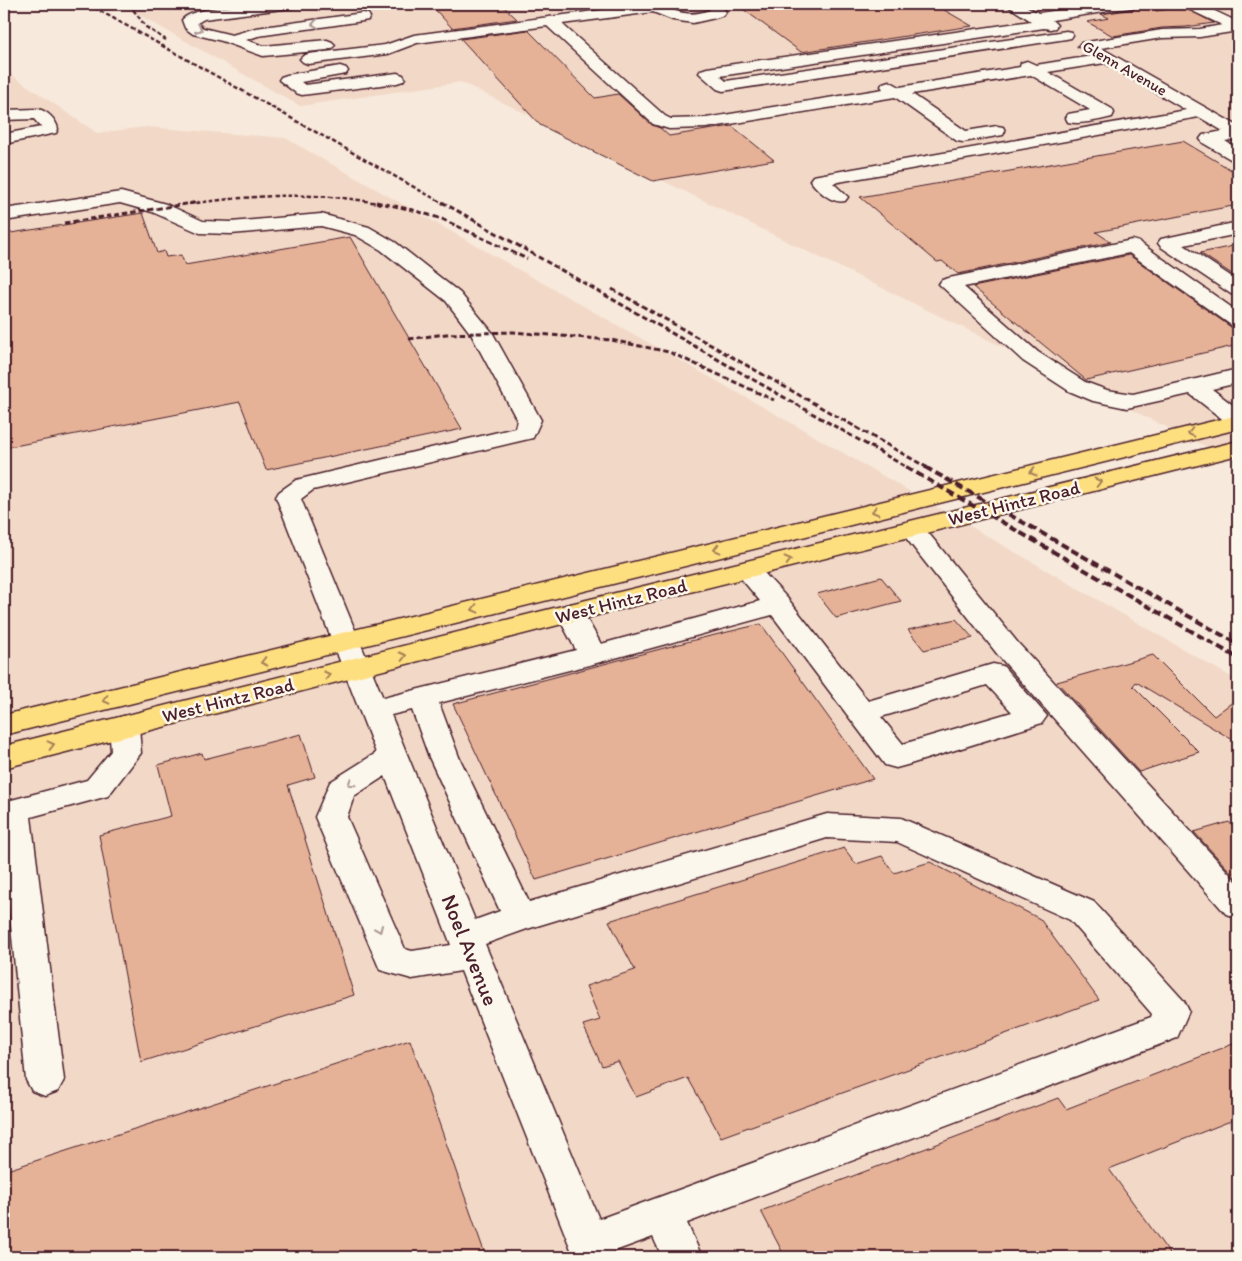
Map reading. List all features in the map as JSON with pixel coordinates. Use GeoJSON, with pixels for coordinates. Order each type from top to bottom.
{"type":"FeatureCollection","features":[{"type":"Feature","properties":{"kind":"main road","name":"West Hintz Road"},"geometry":{"type":"LineString","coordinates":[[4,757],[124,726],[351,655],[522,597],[1238,421]]}},
{"type":"Feature","properties":{"kind":"main road","name":"West Hintz Road"},"geometry":{"type":"LineString","coordinates":[[4,725],[570,613],[1238,448]]}},
{"type":"Feature","properties":{"kind":"street"},"geometry":{"type":"LineString","coordinates":[[290,4],[201,15],[189,20],[190,25],[198,30],[263,52],[277,52],[399,36],[474,31],[479,37],[483,38],[554,19],[645,6],[677,4]]}},
{"type":"Feature","properties":{"kind":"street"},"geometry":{"type":"LineString","coordinates":[[345,4],[363,17],[399,36]]}},
{"type":"Feature","properties":{"kind":"street"},"geometry":{"type":"LineString","coordinates":[[645,6],[670,16],[684,19],[710,16],[719,12],[713,4]]}},
{"type":"Feature","properties":{"kind":"street","name":"Glenn Avenue"},"geometry":{"type":"LineString","coordinates":[[1012,4],[1238,133]]}},
{"type":"Feature","properties":{"kind":"street"},"geometry":{"type":"LineString","coordinates":[[1066,34],[722,86],[707,73],[1041,20],[1129,4]]}},
{"type":"Feature","properties":{"kind":"street"},"geometry":{"type":"LineString","coordinates":[[1086,46],[1162,34],[1200,34],[1238,27],[1191,5]]}},
{"type":"Feature","properties":{"kind":"street"},"geometry":{"type":"LineString","coordinates":[[231,40],[256,32],[363,17]]}},
{"type":"Feature","properties":{"kind":"street"},"geometry":{"type":"LineString","coordinates":[[554,19],[659,120],[669,124],[706,123],[1106,58]]}},
{"type":"Feature","properties":{"kind":"street"},"geometry":{"type":"LineString","coordinates":[[308,59],[399,36]]}},
{"type":"Feature","properties":{"kind":"street"},"geometry":{"type":"LineString","coordinates":[[397,78],[302,90],[287,80],[385,64],[381,60],[399,36]]}},
{"type":"Feature","properties":{"kind":"street"},"geometry":{"type":"LineString","coordinates":[[1013,57],[1106,113],[1058,121]]}},
{"type":"Feature","properties":{"kind":"street"},"geometry":{"type":"LineString","coordinates":[[880,79],[962,137],[1010,129]]}},
{"type":"Feature","properties":{"kind":"street"},"geometry":{"type":"LineString","coordinates":[[839,197],[819,180],[1202,112]]}},
{"type":"Feature","properties":{"kind":"street"},"geometry":{"type":"LineString","coordinates":[[38,114],[49,124],[50,128],[47,131],[8,138],[6,115],[38,114]]}},
{"type":"Feature","properties":{"kind":"street"},"geometry":{"type":"LineString","coordinates":[[1171,117],[1238,156]]}},
{"type":"Feature","properties":{"kind":"street"},"geometry":{"type":"LineString","coordinates":[[1210,139],[1238,133]]}},
{"type":"Feature","properties":{"kind":"street"},"geometry":{"type":"LineString","coordinates":[[976,152],[997,167]]}},
{"type":"Feature","properties":{"kind":"street"},"geometry":{"type":"LineString","coordinates":[[944,158],[964,174]]}},
{"type":"Feature","properties":{"kind":"street"},"geometry":{"type":"LineString","coordinates":[[890,167],[911,184]]}},
{"type":"Feature","properties":{"kind":"street","name":"Noel Avenue"},"geometry":{"type":"LineString","coordinates":[[4,215],[121,197],[159,208],[200,227],[231,228],[321,220],[362,232],[388,246],[453,297],[481,332],[530,420],[525,433],[305,485],[288,497],[591,1250]]}},
{"type":"Feature","properties":{"kind":"street"},"geometry":{"type":"LineString","coordinates":[[1238,228],[1168,243],[1238,290]]}},
{"type":"Feature","properties":{"kind":"street"},"geometry":{"type":"LineString","coordinates":[[1238,321],[1132,246],[949,284],[1044,368],[1094,394],[1129,402],[1238,376]]}},
{"type":"Feature","properties":{"kind":"street"},"geometry":{"type":"LineString","coordinates":[[1194,386],[1238,421]]}},
{"type":"Feature","properties":{"kind":"street"},"geometry":{"type":"LineString","coordinates":[[912,529],[1008,649],[1238,905]]}},
{"type":"Feature","properties":{"kind":"street"},"geometry":{"type":"LineString","coordinates":[[747,570],[778,605],[896,758],[1032,716],[993,673],[862,713]]}},
{"type":"Feature","properties":{"kind":"street"},"geometry":{"type":"LineString","coordinates":[[373,710],[593,655],[778,605]]}},
{"type":"Feature","properties":{"kind":"street"},"geometry":{"type":"LineString","coordinates":[[570,613],[593,655]]}},
{"type":"Feature","properties":{"kind":"street"},"geometry":{"type":"LineString","coordinates":[[422,698],[444,757],[520,918]]}},
{"type":"Feature","properties":{"kind":"street"},"geometry":{"type":"LineString","coordinates":[[45,1080],[15,810],[97,788],[126,753],[124,726]]}},
{"type":"Feature","properties":{"kind":"street"},"geometry":{"type":"LineString","coordinates":[[392,757],[341,790],[331,817],[392,960],[412,965],[469,946],[520,918],[828,826],[901,830],[1082,911],[1171,1011],[1164,1027],[663,1214],[591,1250]]}},
{"type":"Feature","properties":{"kind":"street"},"geometry":{"type":"LineString","coordinates":[[663,1214],[682,1257]]}},
{"type":"Feature","properties":{"kind":"shaded area"},"geometry":{"type":"Polygon","coordinates":[[[120,4],[1238,4],[1238,462],[461,82],[300,106],[120,4]]]}},
{"type":"Feature","properties":{"kind":"shaded area"},"geometry":{"type":"Polygon","coordinates":[[[4,70],[97,133],[146,127],[285,138],[800,428],[1238,681],[1238,1257],[4,1257],[4,70]]]}},
{"type":"Feature","properties":{"kind":"building"},"geometry":{"type":"Polygon","coordinates":[[[430,4],[501,4],[517,19],[452,28],[430,4]]]}},
{"type":"Feature","properties":{"kind":"building"},"geometry":{"type":"Polygon","coordinates":[[[782,4],[934,4],[972,26],[801,52],[743,9],[782,4]]]}},
{"type":"Feature","properties":{"kind":"building"},"geometry":{"type":"Polygon","coordinates":[[[1138,4],[1155,4],[1156,11],[1183,7],[1214,23],[1162,28],[1113,36],[1087,22],[1109,18],[1101,14],[1134,9],[1138,4]]]}},
{"type":"Feature","properties":{"kind":"building"},"geometry":{"type":"Polygon","coordinates":[[[528,30],[595,98],[618,94],[652,125],[660,128],[669,136],[732,126],[774,160],[653,181],[540,125],[461,39],[528,30]]]}},
{"type":"Feature","properties":{"kind":"building"},"geometry":{"type":"Polygon","coordinates":[[[1183,141],[1238,174],[1238,205],[1096,232],[1111,242],[958,274],[942,261],[937,262],[860,197],[1183,141]]]}},
{"type":"Feature","properties":{"kind":"building"},"geometry":{"type":"Polygon","coordinates":[[[143,213],[157,253],[164,251],[166,257],[181,255],[185,265],[350,237],[462,429],[266,470],[240,402],[4,448],[4,234],[143,213]]]}},
{"type":"Feature","properties":{"kind":"building"},"geometry":{"type":"Polygon","coordinates":[[[1238,245],[1238,278],[1200,253],[1238,245]]]}},
{"type":"Feature","properties":{"kind":"building"},"geometry":{"type":"Polygon","coordinates":[[[1129,255],[1238,332],[1238,345],[1086,380],[973,287],[1129,255]]]}},
{"type":"Feature","properties":{"kind":"building"},"geometry":{"type":"Polygon","coordinates":[[[881,577],[901,601],[836,618],[817,594],[881,577]]]}},
{"type":"Feature","properties":{"kind":"building"},"geometry":{"type":"Polygon","coordinates":[[[956,619],[973,638],[924,650],[908,630],[956,619]]]}},
{"type":"Feature","properties":{"kind":"building"},"geometry":{"type":"Polygon","coordinates":[[[761,624],[873,779],[536,880],[453,704],[761,624]]]}},
{"type":"Feature","properties":{"kind":"building"},"geometry":{"type":"Polygon","coordinates":[[[1153,655],[1214,716],[1238,698],[1238,743],[1136,682],[1133,686],[1199,752],[1139,772],[1057,682],[1153,655]]]}},
{"type":"Feature","properties":{"kind":"building"},"geometry":{"type":"Polygon","coordinates":[[[301,734],[315,777],[288,785],[354,995],[141,1062],[99,835],[171,816],[158,765],[202,753],[204,759],[301,734]]]}},
{"type":"Feature","properties":{"kind":"building"},"geometry":{"type":"Polygon","coordinates":[[[1229,822],[1238,832],[1238,880],[1194,832],[1229,822]]]}},
{"type":"Feature","properties":{"kind":"building"},"geometry":{"type":"Polygon","coordinates":[[[844,848],[856,864],[882,856],[894,873],[930,862],[1040,919],[1099,1000],[721,1137],[688,1078],[636,1097],[618,1061],[602,1066],[583,1025],[600,1020],[586,986],[635,970],[609,921],[844,848]]]}},
{"type":"Feature","properties":{"kind":"building"},"geometry":{"type":"Polygon","coordinates":[[[410,1040],[486,1257],[4,1257],[4,1171],[410,1040]]]}},
{"type":"Feature","properties":{"kind":"building"},"geometry":{"type":"Polygon","coordinates":[[[1238,1042],[1238,1118],[1109,1169],[1172,1257],[785,1257],[761,1211],[1058,1098],[1066,1109],[1238,1042]]]}},
{"type":"Feature","properties":{"kind":"railway"},"geometry":{"type":"LineString","coordinates":[[88,4],[444,204]]}},
{"type":"Feature","properties":{"kind":"railway"},"geometry":{"type":"LineString","coordinates":[[129,4],[146,27],[166,40]]}},
{"type":"Feature","properties":{"kind":"railway"},"geometry":{"type":"LineString","coordinates":[[189,204],[237,198],[286,196],[334,197],[382,204]]}},
{"type":"Feature","properties":{"kind":"railway"},"geometry":{"type":"LineString","coordinates":[[64,223],[199,202]]}},
{"type":"Feature","properties":{"kind":"railway"},"geometry":{"type":"LineString","coordinates":[[376,202],[442,219],[527,259]]}},
{"type":"Feature","properties":{"kind":"railway"},"geometry":{"type":"LineString","coordinates":[[442,202],[908,468]]}},
{"type":"Feature","properties":{"kind":"railway"},"geometry":{"type":"LineString","coordinates":[[612,289],[928,468]]}},
{"type":"Feature","properties":{"kind":"railway"},"geometry":{"type":"LineString","coordinates":[[409,339],[446,334],[513,332],[611,340],[669,352],[774,400]]}},
{"type":"Feature","properties":{"kind":"railway"},"geometry":{"type":"LineString","coordinates":[[906,467],[1238,658]]}},
{"type":"Feature","properties":{"kind":"railway"},"geometry":{"type":"LineString","coordinates":[[925,467],[1238,644]]}}]}
